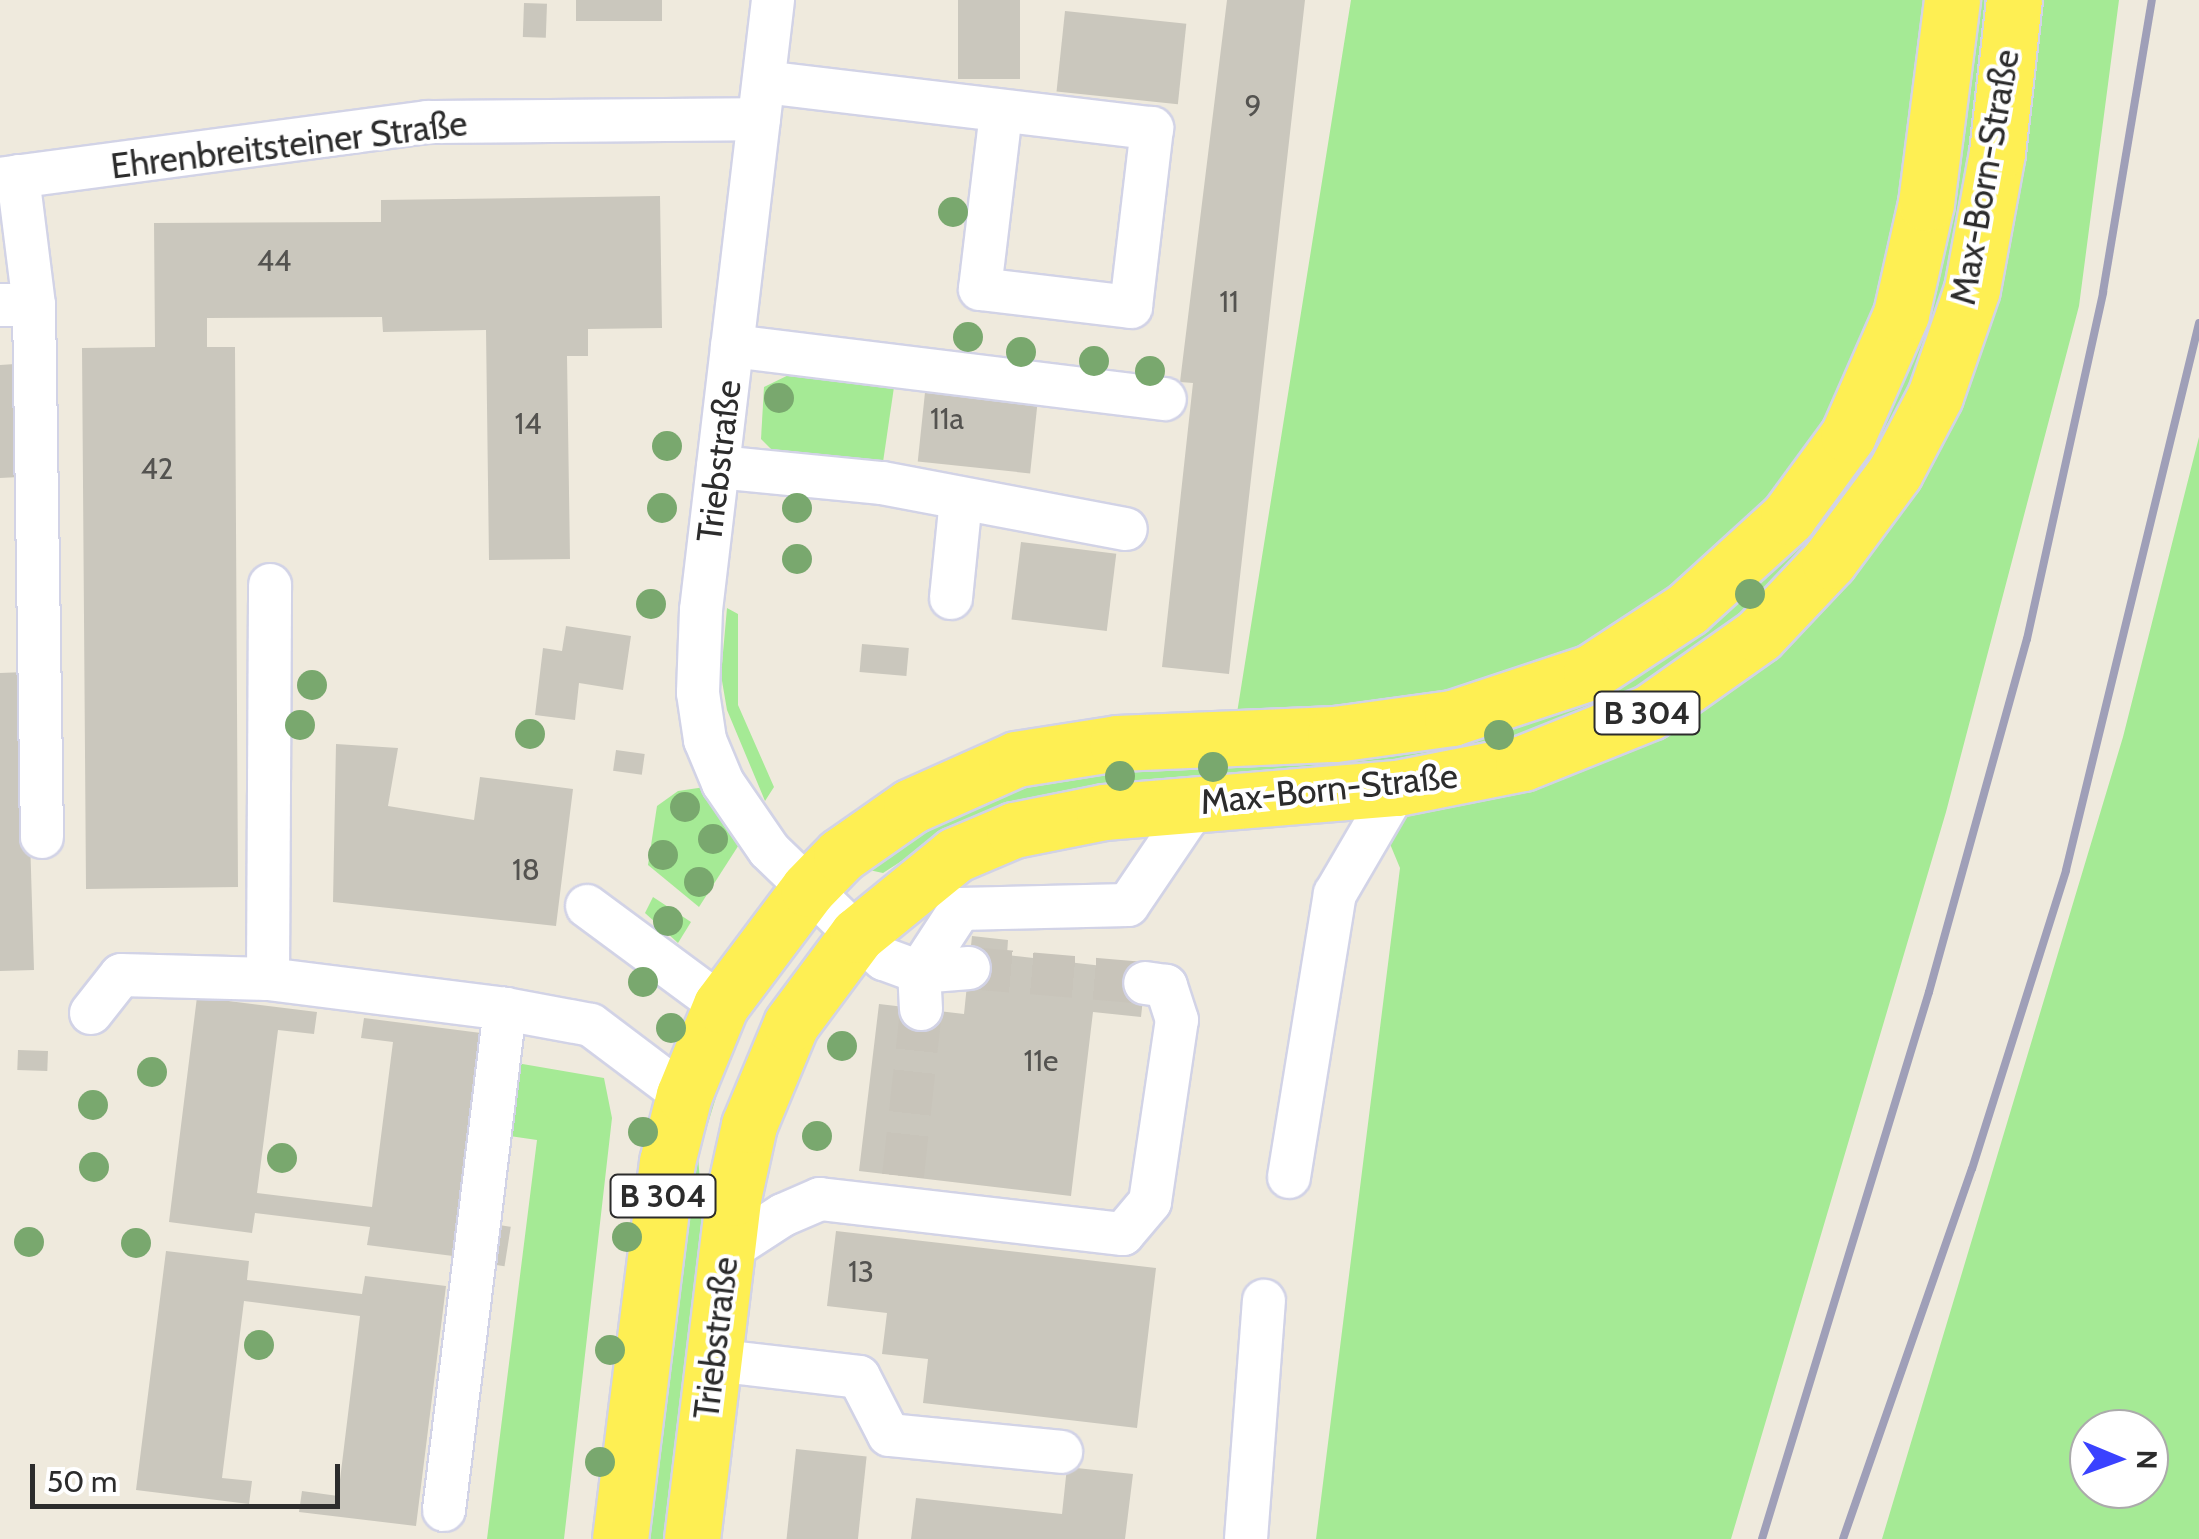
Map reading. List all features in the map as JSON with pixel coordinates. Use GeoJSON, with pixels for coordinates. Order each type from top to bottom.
{"type":"FeatureCollection","features":[{"type":"Feature","properties":{"kind":"main road","name":"Max-Born-Straße"},"geometry":{"type":"LineString","coordinates":[[808,889],[842,855],[910,806],[1016,759],[1117,743],[1335,734],[1452,718],[1591,672],[1687,610],[1788,517],[1848,435],[1886,349],[1901,314],[1926,203],[1952,0]]}},
{"type":"Feature","properties":{"kind":"main road","name":"Max-Born-Straße"},"geometry":{"type":"LineString","coordinates":[[856,936],[918,880],[986,841],[1058,820],[1207,801],[1397,788],[1523,763],[1650,712],[1759,635],[1829,561],[1895,472],[1935,396],[1972,289],[1997,154],[2014,0]]}},
{"type":"Feature","properties":{"kind":"main road","name":"Triebstraße"},"geometry":{"type":"LineString","coordinates":[[620,1539],[667,1162],[684,1095],[721,1004],[808,889]]}},
{"type":"Feature","properties":{"kind":"main road","name":"Triebstraße"},"geometry":{"type":"LineString","coordinates":[[692,1539],[726,1252],[763,1080],[791,1024],[856,936]]}},
{"type":"Feature","properties":{"kind":"street","name":"Triebstraße"},"geometry":{"type":"LineString","coordinates":[[772,0],[701,626],[698,693],[706,740],[723,783],[753,828],[856,936]]}},
{"type":"Feature","properties":{"kind":"street","name":"Ehrenbreitsteiner Straße"},"geometry":{"type":"LineString","coordinates":[[9,177],[228,154],[427,122],[761,100],[1001,112],[1152,128],[1131,307],[980,289],[1001,112]]}},
{"type":"Feature","properties":{"kind":"street"},"geometry":{"type":"LineString","coordinates":[[9,177],[42,837]]}},
{"type":"Feature","properties":{"kind":"street"},"geometry":{"type":"LineString","coordinates":[[732,346],[1165,399]]}},
{"type":"Feature","properties":{"kind":"street"},"geometry":{"type":"LineString","coordinates":[[718,468],[882,483],[1126,529]]}},
{"type":"Feature","properties":{"kind":"street"},"geometry":{"type":"LineString","coordinates":[[951,598],[961,500]]}},
{"type":"Feature","properties":{"kind":"street"},"geometry":{"type":"LineString","coordinates":[[268,979],[270,585]]}},
{"type":"Feature","properties":{"kind":"street"},"geometry":{"type":"LineString","coordinates":[[1289,1178],[1335,894],[1397,788]]}},
{"type":"Feature","properties":{"kind":"street"},"geometry":{"type":"LineString","coordinates":[[920,990],[960,909],[1128,905],[1187,818],[1207,801]]}},
{"type":"Feature","properties":{"kind":"street"},"geometry":{"type":"LineString","coordinates":[[587,906],[721,1004]]}},
{"type":"Feature","properties":{"kind":"street"},"geometry":{"type":"LineString","coordinates":[[856,936],[920,990]]}},
{"type":"Feature","properties":{"kind":"street"},"geometry":{"type":"LineString","coordinates":[[920,990],[969,968]]}},
{"type":"Feature","properties":{"kind":"street"},"geometry":{"type":"LineString","coordinates":[[91,1012],[121,975],[268,979],[506,1009],[592,1024],[684,1095]]}},
{"type":"Feature","properties":{"kind":"street"},"geometry":{"type":"LineString","coordinates":[[726,1252],[820,1199],[901,1192],[1122,1234],[1150,1202],[1177,1020],[1174,998],[1166,986],[1145,984]]}},
{"type":"Feature","properties":{"kind":"street"},"geometry":{"type":"LineString","coordinates":[[444,1510],[506,1009]]}},
{"type":"Feature","properties":{"kind":"street"},"geometry":{"type":"LineString","coordinates":[[1246,1539],[1264,1301]]}},
{"type":"Feature","properties":{"kind":"street"},"geometry":{"type":"LineString","coordinates":[[712,1360],[858,1377],[889,1435],[1061,1452]]}},
{"type":"Feature","properties":{"kind":"green space"},"geometry":{"type":"Polygon","coordinates":[[[1351,0],[2119,0],[2079,306],[1946,812],[1731,1539],[1316,1539],[1400,868],[1358,767],[942,835],[883,873],[869,870],[868,859],[946,806],[1237,713],[1351,0]]]}},
{"type":"Feature","properties":{"kind":"green space"},"geometry":{"type":"Polygon","coordinates":[[[801,369],[884,375],[894,387],[882,469],[773,451],[761,439],[764,387],[801,369]]]}},
{"type":"Feature","properties":{"kind":"green space"},"geometry":{"type":"Polygon","coordinates":[[[2199,437],[2199,1539],[1882,1539],[2123,737],[2199,437]]]}},
{"type":"Feature","properties":{"kind":"green space"},"geometry":{"type":"Polygon","coordinates":[[[727,608],[738,614],[738,705],[774,787],[765,801],[727,710],[721,675],[727,608]]]}},
{"type":"Feature","properties":{"kind":"green space"},"geometry":{"type":"Polygon","coordinates":[[[705,787],[742,840],[699,907],[648,865],[657,806],[678,791],[705,787]]]}},
{"type":"Feature","properties":{"kind":"green space"},"geometry":{"type":"Polygon","coordinates":[[[653,897],[691,922],[678,943],[645,913],[653,897]]]}},
{"type":"Feature","properties":{"kind":"green space"},"geometry":{"type":"Polygon","coordinates":[[[736,1032],[698,1156],[704,1232],[670,1539],[640,1539],[686,1161],[736,1032]]]}},
{"type":"Feature","properties":{"kind":"green space"},"geometry":{"type":"Polygon","coordinates":[[[505,1061],[604,1078],[612,1118],[564,1539],[487,1539],[537,1140],[496,1134],[505,1061]]]}},
{"type":"Feature","properties":{"kind":"building"},"geometry":{"type":"Polygon","coordinates":[[[576,0],[662,0],[662,21],[576,21],[576,0]]]}},
{"type":"Feature","properties":{"kind":"building"},"geometry":{"type":"Polygon","coordinates":[[[958,0],[1020,0],[1020,79],[958,79],[958,0]]]}},
{"type":"Feature","properties":{"kind":"building"},"geometry":{"type":"Polygon","coordinates":[[[1227,0],[1305,0],[1229,674],[1162,667],[1193,383],[1180,382],[1227,0]]]}},
{"type":"Feature","properties":{"kind":"building"},"geometry":{"type":"Polygon","coordinates":[[[524,3],[547,4],[546,38],[523,37],[524,3]]]}},
{"type":"Feature","properties":{"kind":"building"},"geometry":{"type":"Polygon","coordinates":[[[1065,11],[1186,24],[1178,104],[1057,92],[1065,11]]]}},
{"type":"Feature","properties":{"kind":"building"},"geometry":{"type":"Polygon","coordinates":[[[660,196],[662,328],[588,329],[588,356],[567,356],[570,559],[489,560],[486,330],[383,332],[382,317],[207,318],[207,347],[235,347],[238,887],[86,889],[82,348],[155,347],[154,223],[381,222],[381,200],[660,196]]]}},
{"type":"Feature","properties":{"kind":"building"},"geometry":{"type":"Polygon","coordinates":[[[15,364],[19,477],[0,478],[0,365],[15,364]]]}},
{"type":"Feature","properties":{"kind":"building"},"geometry":{"type":"Polygon","coordinates":[[[926,383],[1038,395],[1030,473],[918,462],[926,383]]]}},
{"type":"Feature","properties":{"kind":"building"},"geometry":{"type":"Polygon","coordinates":[[[1021,542],[1116,554],[1107,631],[1011,619],[1021,542]]]}},
{"type":"Feature","properties":{"kind":"building"},"geometry":{"type":"Polygon","coordinates":[[[566,626],[631,636],[623,690],[579,683],[575,720],[535,715],[543,648],[562,651],[566,626]]]}},
{"type":"Feature","properties":{"kind":"building"},"geometry":{"type":"Polygon","coordinates":[[[862,644],[909,648],[906,676],[860,672],[862,644]]]}},
{"type":"Feature","properties":{"kind":"building"},"geometry":{"type":"Polygon","coordinates":[[[25,672],[34,970],[0,971],[0,673],[25,672]]]}},
{"type":"Feature","properties":{"kind":"building"},"geometry":{"type":"Polygon","coordinates":[[[336,744],[398,748],[388,806],[474,820],[480,777],[573,789],[556,926],[333,902],[336,744]]]}},
{"type":"Feature","properties":{"kind":"building"},"geometry":{"type":"Polygon","coordinates":[[[616,750],[645,754],[642,775],[613,771],[616,750]]]}},
{"type":"Feature","properties":{"kind":"building"},"geometry":{"type":"Polygon","coordinates":[[[972,936],[1008,940],[1007,955],[1146,971],[1141,1017],[1093,1012],[1071,1196],[859,1171],[879,1004],[964,1014],[972,936]]]}},
{"type":"Feature","properties":{"kind":"building"},"geometry":{"type":"Polygon","coordinates":[[[197,997],[317,1012],[314,1034],[278,1030],[257,1193],[372,1207],[393,1042],[361,1038],[364,1018],[481,1033],[453,1256],[367,1245],[370,1227],[255,1213],[252,1233],[169,1222],[197,997]]]}},
{"type":"Feature","properties":{"kind":"building"},"geometry":{"type":"Polygon","coordinates":[[[18,1050],[48,1051],[47,1071],[17,1070],[18,1050]]]}},
{"type":"Feature","properties":{"kind":"building"},"geometry":{"type":"Polygon","coordinates":[[[493,1224],[511,1227],[505,1266],[487,1264],[493,1224]]]}},
{"type":"Feature","properties":{"kind":"building"},"geometry":{"type":"Polygon","coordinates":[[[836,1231],[1156,1268],[1137,1428],[923,1403],[928,1359],[882,1354],[887,1313],[827,1306],[836,1231]]]}},
{"type":"Feature","properties":{"kind":"building"},"geometry":{"type":"Polygon","coordinates":[[[166,1251],[249,1261],[247,1280],[362,1294],[365,1276],[446,1286],[416,1526],[299,1512],[302,1491],[338,1496],[360,1316],[244,1301],[222,1478],[252,1481],[249,1504],[136,1490],[166,1251]]]}},
{"type":"Feature","properties":{"kind":"building"},"geometry":{"type":"Polygon","coordinates":[[[796,1449],[867,1456],[858,1539],[787,1539],[796,1449]]]}},
{"type":"Feature","properties":{"kind":"building"},"geometry":{"type":"Polygon","coordinates":[[[1067,1467],[1133,1474],[1125,1539],[911,1539],[916,1498],[1062,1514],[1067,1467]]]}},
{"type":"Feature","properties":{"kind":"tunnel"},"geometry":{"type":"LineString","coordinates":[[969,968],[1145,983]]}},
{"type":"Feature","properties":{"kind":"tunnel"},"geometry":{"type":"LineString","coordinates":[[903,1176],[921,1009]]}},
{"type":"Feature","properties":{"kind":"railway"},"geometry":{"type":"LineString","coordinates":[[1762,1539],[1929,992],[2027,639],[2103,292],[2152,0]]}},
{"type":"Feature","properties":{"kind":"railway"},"geometry":{"type":"LineString","coordinates":[[1843,1539],[1972,1169],[2066,870],[2199,323]]}}]}
